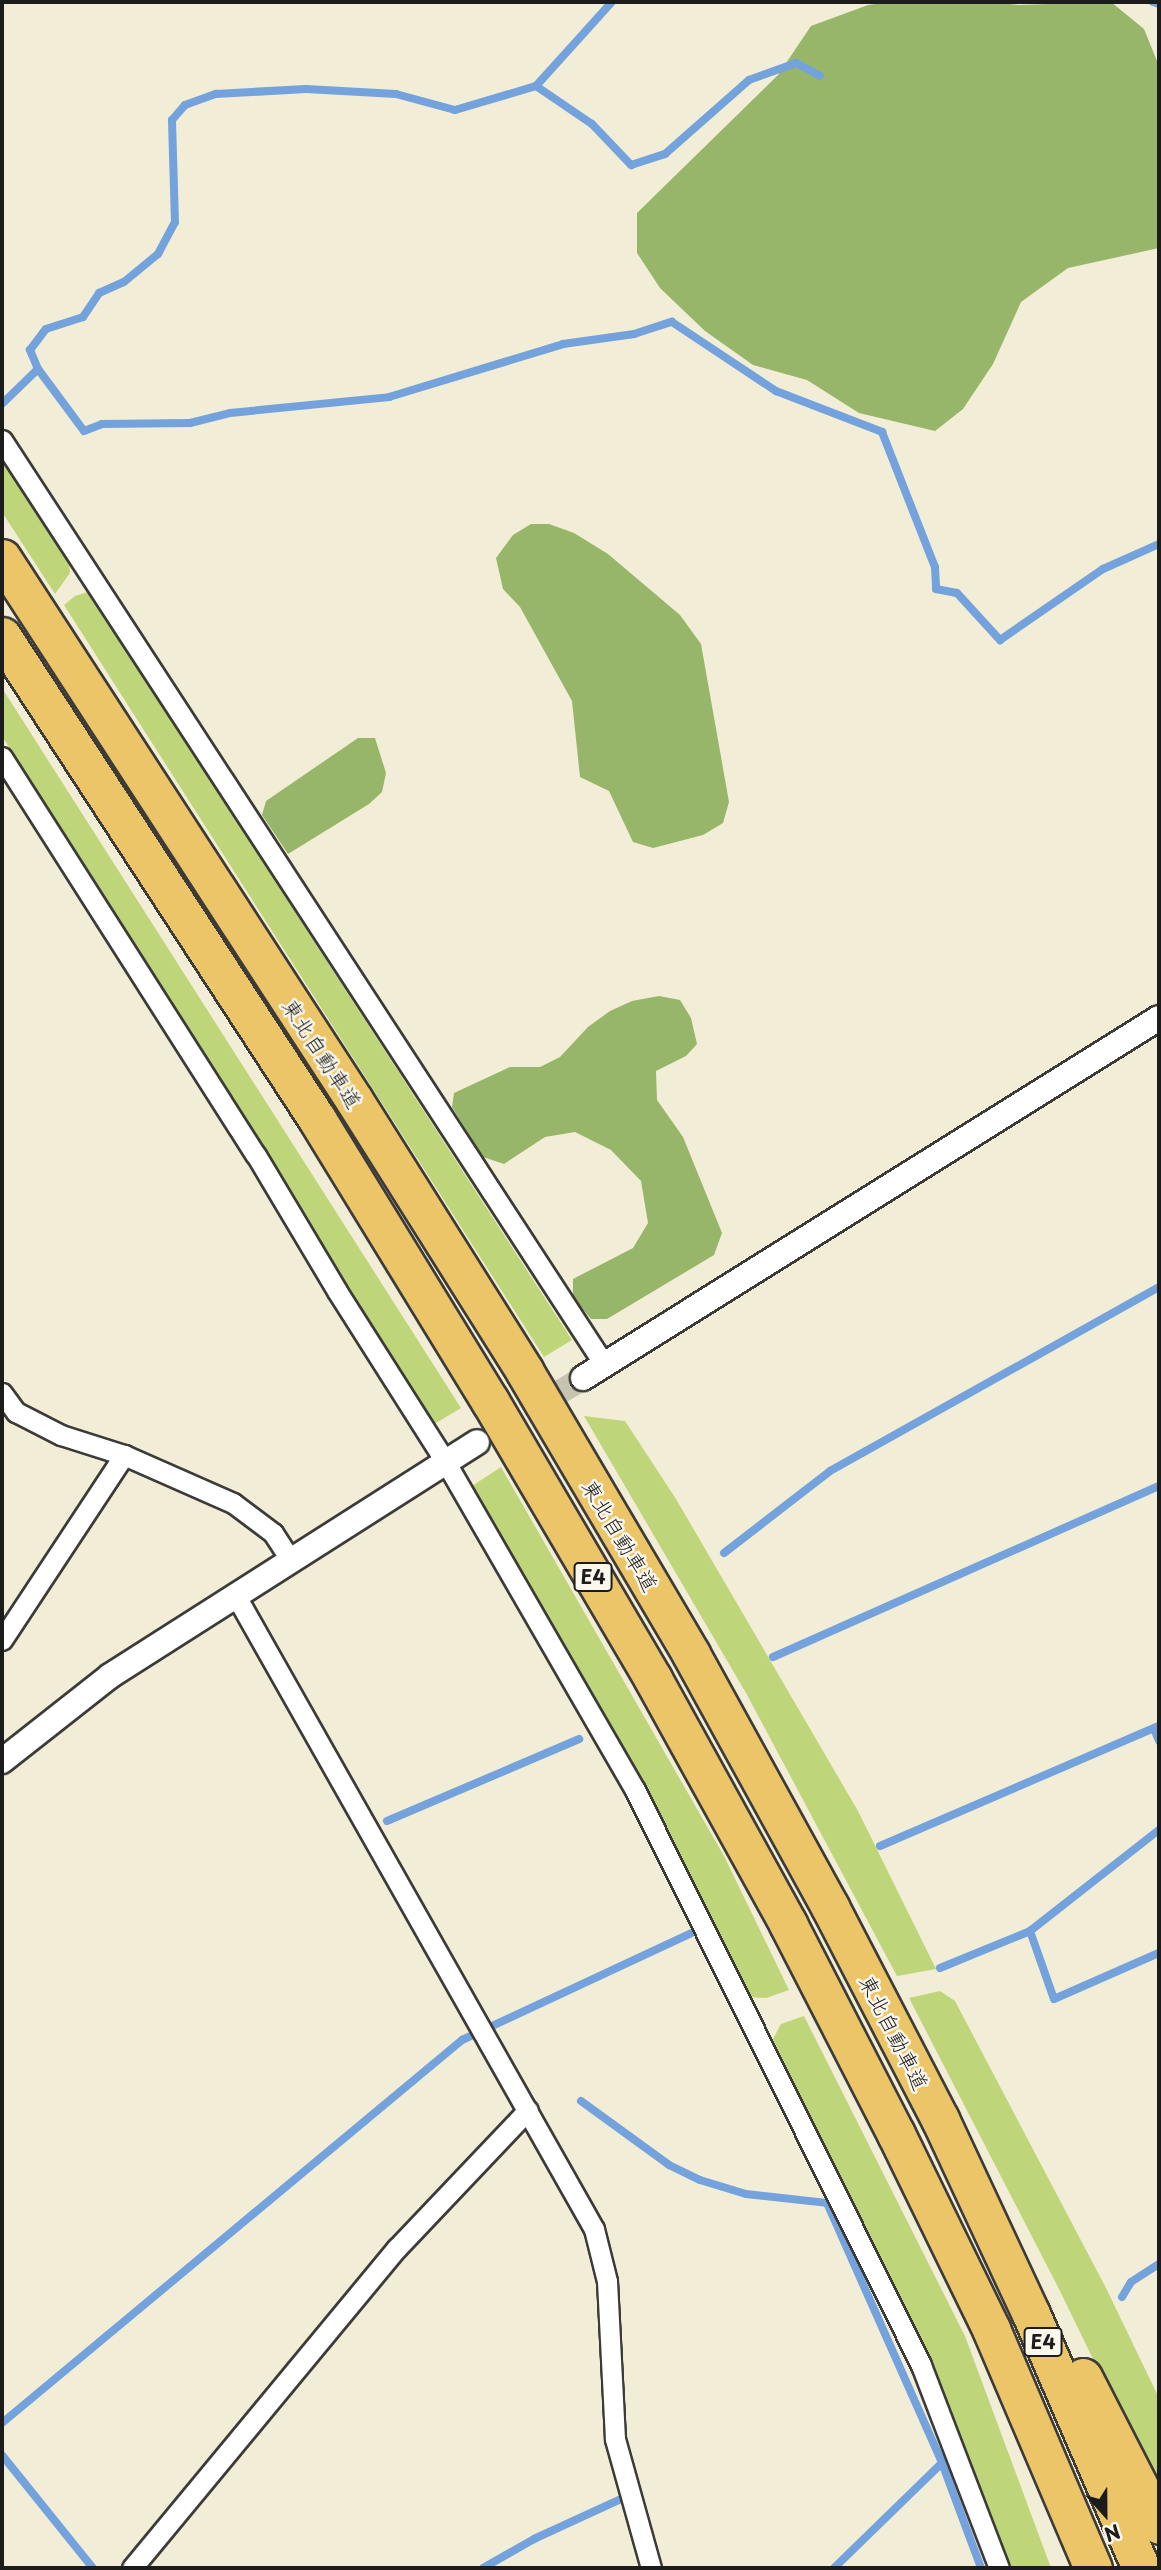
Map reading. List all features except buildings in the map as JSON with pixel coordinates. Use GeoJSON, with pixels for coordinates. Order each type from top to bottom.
{"type":"FeatureCollection","features":[{"type":"Feature","properties":{"kind":"highway","name":"東北自動車道"},"geometry":{"type":"LineString","coordinates":[[2,558],[354,1100],[524,1372],[691,1654],[830,1907],[940,2119],[1031,2314],[1140,2568]]}},
{"type":"Feature","properties":{"kind":"highway","name":"東北自動車道"},"geometry":{"type":"LineString","coordinates":[[2,636],[317,1119],[490,1401],[653,1679],[788,1924],[896,2134],[991,2329],[1093,2568]]}},
{"type":"Feature","properties":{"kind":"highway"},"geometry":{"type":"LineString","coordinates":[[940,2119],[1048,2309],[1159,2525]]}},
{"type":"Feature","properties":{"kind":"street"},"geometry":{"type":"LineString","coordinates":[[2,440],[604,1364]]}},
{"type":"Feature","properties":{"kind":"street"},"geometry":{"type":"LineString","coordinates":[[2,757],[256,1155],[337,1291],[445,1461],[635,1790],[921,2365],[999,2568]]}},
{"type":"Feature","properties":{"kind":"street"},"geometry":{"type":"LineString","coordinates":[[583,1378],[1159,1018]]}},
{"type":"Feature","properties":{"kind":"street"},"geometry":{"type":"LineString","coordinates":[[2,1393],[9,1416],[124,1455],[233,1503],[273,1533],[291,1560]]}},
{"type":"Feature","properties":{"kind":"street"},"geometry":{"type":"LineString","coordinates":[[2,1761],[110,1676],[477,1442]]}},
{"type":"Feature","properties":{"kind":"street"},"geometry":{"type":"LineString","coordinates":[[2,1640],[124,1455]]}},
{"type":"Feature","properties":{"kind":"street"},"geometry":{"type":"LineString","coordinates":[[236,1596],[594,2229],[607,2281],[615,2439],[651,2568]]}},
{"type":"Feature","properties":{"kind":"street"},"geometry":{"type":"LineString","coordinates":[[132,2568],[397,2248],[528,2110]]}},
{"type":"Feature","properties":{"kind":"green space"},"geometry":{"type":"Polygon","coordinates":[[[890,2],[993,2],[1019,5],[1111,2],[1144,29],[1159,66],[1159,248],[1068,268],[1021,302],[993,364],[963,409],[935,431],[859,413],[807,380],[753,365],[705,331],[660,288],[637,253],[637,213],[778,75],[811,26],[868,5],[890,2]]]}},
{"type":"Feature","properties":{"kind":"green space"},"geometry":{"type":"Polygon","coordinates":[[[2,458],[69,562],[70,573],[55,594],[2,512],[2,458]]]}},
{"type":"Feature","properties":{"kind":"green space"},"geometry":{"type":"Polygon","coordinates":[[[531,524],[549,524],[574,533],[608,554],[680,615],[701,644],[729,802],[723,823],[703,835],[653,848],[633,842],[609,791],[580,777],[572,701],[520,607],[503,589],[496,558],[513,535],[531,524]]]}},
{"type":"Feature","properties":{"kind":"green space"},"geometry":{"type":"Polygon","coordinates":[[[88,592],[572,1340],[544,1357],[64,605],[75,596],[88,592]]]}},
{"type":"Feature","properties":{"kind":"green space"},"geometry":{"type":"Polygon","coordinates":[[[2,688],[461,1408],[431,1426],[2,736],[2,688]]]}},
{"type":"Feature","properties":{"kind":"green space"},"geometry":{"type":"Polygon","coordinates":[[[358,738],[375,738],[386,773],[382,792],[369,804],[288,854],[262,815],[266,801],[358,738]]]}},
{"type":"Feature","properties":{"kind":"green space"},"geometry":{"type":"Polygon","coordinates":[[[659,996],[680,1000],[691,1018],[697,1044],[686,1056],[656,1071],[657,1100],[683,1137],[722,1233],[714,1255],[607,1319],[591,1319],[573,1297],[573,1279],[633,1248],[648,1223],[641,1181],[611,1150],[575,1132],[545,1137],[504,1164],[483,1157],[452,1107],[454,1093],[510,1067],[540,1067],[560,1057],[588,1027],[610,1011],[632,1001],[659,996]]]}},
{"type":"Feature","properties":{"kind":"green space"},"geometry":{"type":"Polygon","coordinates":[[[584,1416],[625,1421],[676,1499],[858,1811],[936,1969],[897,1976],[746,1693],[584,1416]]]}},
{"type":"Feature","properties":{"kind":"green space"},"geometry":{"type":"Polygon","coordinates":[[[501,1467],[724,1856],[789,1990],[766,1998],[749,1997],[614,1733],[469,1488],[501,1467]]]}},
{"type":"Feature","properties":{"kind":"green space"},"geometry":{"type":"Polygon","coordinates":[[[940,1991],[955,2001],[1106,2288],[1159,2398],[1159,2495],[1059,2289],[909,1998],[940,1991]]]}},
{"type":"Feature","properties":{"kind":"green space"},"geometry":{"type":"Polygon","coordinates":[[[804,2016],[965,2336],[1051,2568],[1009,2568],[933,2368],[773,2039],[781,2024],[804,2016]]]}},
{"type":"Feature","properties":{"kind":"waterway"},"geometry":{"type":"LineString","coordinates":[[536,86],[612,2]]}},
{"type":"Feature","properties":{"kind":"waterway"},"geometry":{"type":"LineString","coordinates":[[1153,2],[1159,4]]}},
{"type":"Feature","properties":{"kind":"waterway"},"geometry":{"type":"LineString","coordinates":[[2,404],[38,369],[30,350],[46,329],[83,317],[99,293],[124,282],[158,254],[175,222],[172,120],[185,105],[216,94],[306,89],[396,94],[455,110],[536,86],[592,124],[631,165],[665,154],[749,80],[796,63],[820,76]]}},
{"type":"Feature","properties":{"kind":"waterway"},"geometry":{"type":"LineString","coordinates":[[38,369],[84,431],[102,424],[190,423],[230,413],[389,397],[563,344],[634,334],[672,322],[776,391],[882,432],[935,567],[936,589],[957,593],[1000,640],[1103,569],[1159,544]]}},
{"type":"Feature","properties":{"kind":"waterway"},"geometry":{"type":"LineString","coordinates":[[724,1553],[830,1471],[1159,1287]]}},
{"type":"Feature","properties":{"kind":"waterway"},"geometry":{"type":"LineString","coordinates":[[773,1657],[1159,1486]]}},
{"type":"Feature","properties":{"kind":"waterway"},"geometry":{"type":"LineString","coordinates":[[880,1846],[1159,1726]]}},
{"type":"Feature","properties":{"kind":"waterway"},"geometry":{"type":"LineString","coordinates":[[1154,1729],[1159,1741]]}},
{"type":"Feature","properties":{"kind":"waterway"},"geometry":{"type":"LineString","coordinates":[[387,1821],[579,1739]]}},
{"type":"Feature","properties":{"kind":"waterway"},"geometry":{"type":"LineString","coordinates":[[940,1968],[1030,1931],[1159,1830]]}},
{"type":"Feature","properties":{"kind":"waterway"},"geometry":{"type":"LineString","coordinates":[[1030,1931],[1054,1999],[1159,1953]]}},
{"type":"Feature","properties":{"kind":"waterway"},"geometry":{"type":"LineString","coordinates":[[2,2423],[462,2040],[691,1933]]}},
{"type":"Feature","properties":{"kind":"waterway"},"geometry":{"type":"LineString","coordinates":[[581,2101],[669,2165],[700,2180],[746,2194],[827,2203],[942,2463],[981,2568]]}},
{"type":"Feature","properties":{"kind":"waterway"},"geometry":{"type":"LineString","coordinates":[[1122,2297],[1131,2282],[1159,2264]]}},
{"type":"Feature","properties":{"kind":"waterway"},"geometry":{"type":"LineString","coordinates":[[2,2455],[93,2568]]}},
{"type":"Feature","properties":{"kind":"waterway"},"geometry":{"type":"LineString","coordinates":[[834,2568],[942,2463]]}},
{"type":"Feature","properties":{"kind":"waterway"},"geometry":{"type":"LineString","coordinates":[[483,2568],[534,2539],[621,2499]]}},
{"type":"Feature","properties":{"kind":"tunnel"},"geometry":{"type":"LineString","coordinates":[[494,1432],[583,1378]]}}]}
